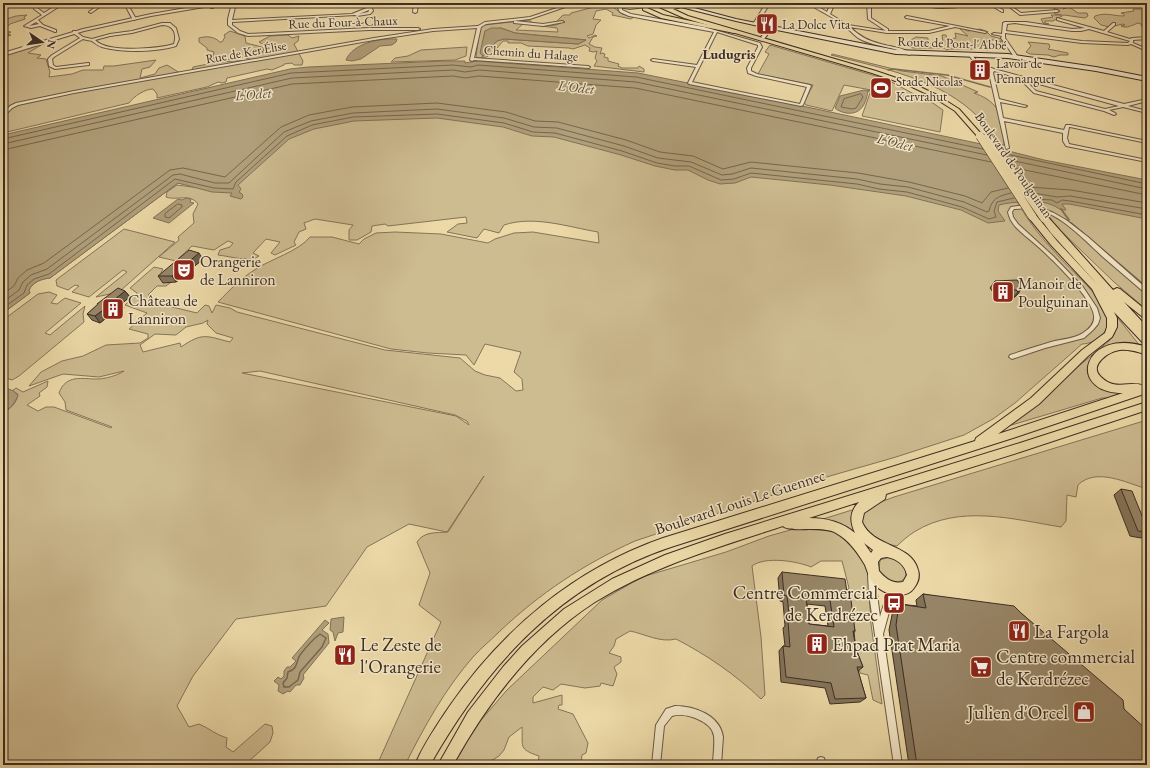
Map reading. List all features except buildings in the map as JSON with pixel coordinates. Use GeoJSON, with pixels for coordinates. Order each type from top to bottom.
{"type":"FeatureCollection","features":[{"type":"Feature","properties":{"kind":"main road"},"geometry":{"type":"LineString","coordinates":[[658,5],[682,6],[691,3]]}},
{"type":"Feature","properties":{"kind":"main road","name":"Route de Pont-l'Abbé"},"geometry":{"type":"LineString","coordinates":[[691,3],[701,9],[718,15]]}},
{"type":"Feature","properties":{"kind":"main road","name":"Boulevard de Poulguinan"},"geometry":{"type":"LineString","coordinates":[[658,5],[684,16],[861,68],[912,85],[936,96],[952,107],[966,119],[980,136],[1046,235],[1147,342]]}},
{"type":"Feature","properties":{"kind":"main road"},"geometry":{"type":"LineString","coordinates":[[645,6],[661,16],[734,31]]}},
{"type":"Feature","properties":{"kind":"main road","name":"Route de Pont-l'Abbé"},"geometry":{"type":"LineString","coordinates":[[682,6],[754,24],[909,54],[970,54],[1016,57],[1147,79]]}},
{"type":"Feature","properties":{"kind":"main road","name":"Boulevard de Poulguinan"},"geometry":{"type":"LineString","coordinates":[[682,6],[681,11],[686,14],[894,74],[929,88],[964,110],[975,119],[1044,218],[1147,332]]}},
{"type":"Feature","properties":{"kind":"main road"},"geometry":{"type":"LineString","coordinates":[[764,37],[771,27]]}},
{"type":"Feature","properties":{"kind":"main road"},"geometry":{"type":"LineString","coordinates":[[1068,246],[1122,296],[1147,316]]}},
{"type":"Feature","properties":{"kind":"main road"},"geometry":{"type":"LineString","coordinates":[[975,445],[1035,401],[1085,354],[1109,335],[1112,327],[1112,318],[1096,289]]}},
{"type":"Feature","properties":{"kind":"main road"},"geometry":{"type":"LineString","coordinates":[[1147,351],[1129,346],[1114,347],[1097,359],[1092,367],[1092,370],[1094,376],[1099,382],[1111,388],[1147,388]]}},
{"type":"Feature","properties":{"kind":"main road","name":"Boulevard Louis Le Guennec"},"geometry":{"type":"LineString","coordinates":[[422,765],[452,713],[490,663],[537,616],[568,593],[621,562],[658,546],[1069,416],[1147,388]]}},
{"type":"Feature","properties":{"kind":"main road","name":"Boulevard Louis Le Guennec"},"geometry":{"type":"LineString","coordinates":[[445,765],[477,711],[507,673],[553,626],[573,610],[596,595],[649,567],[772,525],[1048,439],[1147,406]]}},
{"type":"Feature","properties":{"kind":"main road"},"geometry":{"type":"LineString","coordinates":[[772,525],[813,522],[838,528],[850,534],[856,540],[872,566],[879,581],[888,587],[903,589],[911,584],[913,579],[912,568],[898,554],[887,551],[873,544],[865,537],[859,527],[857,518],[860,509],[867,503],[897,485]]}},
{"type":"Feature","properties":{"kind":"main road"},"geometry":{"type":"LineString","coordinates":[[872,566],[874,556],[878,553],[887,551]]}},
{"type":"Feature","properties":{"kind":"street"},"geometry":{"type":"LineString","coordinates":[[11,3],[80,3]]}},
{"type":"Feature","properties":{"kind":"street"},"geometry":{"type":"LineString","coordinates":[[40,25],[31,27],[26,26],[62,3]]}},
{"type":"Feature","properties":{"kind":"street"},"geometry":{"type":"LineString","coordinates":[[87,3],[125,3],[134,19]]}},
{"type":"Feature","properties":{"kind":"street"},"geometry":{"type":"LineString","coordinates":[[3,55],[22,48],[118,22],[191,8],[221,4],[245,3]]}},
{"type":"Feature","properties":{"kind":"street"},"geometry":{"type":"LineString","coordinates":[[234,4],[230,21],[370,15],[372,3]]}},
{"type":"Feature","properties":{"kind":"street"},"geometry":{"type":"LineString","coordinates":[[415,12],[416,3]]}},
{"type":"Feature","properties":{"kind":"street"},"geometry":{"type":"LineString","coordinates":[[480,26],[532,18],[575,3]]}},
{"type":"Feature","properties":{"kind":"street"},"geometry":{"type":"LineString","coordinates":[[589,3],[603,3],[628,8],[658,5]]}},
{"type":"Feature","properties":{"kind":"street"},"geometry":{"type":"LineString","coordinates":[[603,3],[621,6]]}},
{"type":"Feature","properties":{"kind":"street"},"geometry":{"type":"LineString","coordinates":[[752,3],[765,8],[754,24]]}},
{"type":"Feature","properties":{"kind":"street"},"geometry":{"type":"LineString","coordinates":[[810,3],[848,26],[854,34],[884,46],[906,51],[909,54]]}},
{"type":"Feature","properties":{"kind":"street"},"geometry":{"type":"LineString","coordinates":[[828,14],[833,3]]}},
{"type":"Feature","properties":{"kind":"street"},"geometry":{"type":"LineString","coordinates":[[869,3],[869,18],[890,32]]}},
{"type":"Feature","properties":{"kind":"street"},"geometry":{"type":"LineString","coordinates":[[920,3],[925,6],[934,7],[971,3]]}},
{"type":"Feature","properties":{"kind":"street"},"geometry":{"type":"LineString","coordinates":[[985,3],[1008,5],[1069,3]]}},
{"type":"Feature","properties":{"kind":"street"},"geometry":{"type":"LineString","coordinates":[[15,6],[20,4]]}},
{"type":"Feature","properties":{"kind":"street"},"geometry":{"type":"LineString","coordinates":[[91,12],[103,4]]}},
{"type":"Feature","properties":{"kind":"street"},"geometry":{"type":"LineString","coordinates":[[191,8],[212,7],[221,4]]}},
{"type":"Feature","properties":{"kind":"street"},"geometry":{"type":"LineString","coordinates":[[991,4],[1002,12]]}},
{"type":"Feature","properties":{"kind":"street"},"geometry":{"type":"LineString","coordinates":[[1008,5],[1020,14],[1057,11]]}},
{"type":"Feature","properties":{"kind":"street"},"geometry":{"type":"LineString","coordinates":[[621,6],[621,11],[627,14],[716,31],[760,45],[749,71],[751,73],[809,86],[801,105],[690,83],[716,31]]}},
{"type":"Feature","properties":{"kind":"street"},"geometry":{"type":"LineString","coordinates":[[628,8],[645,6]]}},
{"type":"Feature","properties":{"kind":"street"},"geometry":{"type":"LineString","coordinates":[[35,8],[44,15]]}},
{"type":"Feature","properties":{"kind":"street"},"geometry":{"type":"LineString","coordinates":[[353,15],[370,8]]}},
{"type":"Feature","properties":{"kind":"street"},"geometry":{"type":"LineString","coordinates":[[627,14],[625,11],[628,8]]}},
{"type":"Feature","properties":{"kind":"street"},"geometry":{"type":"LineString","coordinates":[[907,16],[984,32]]}},
{"type":"Feature","properties":{"kind":"street"},"geometry":{"type":"LineString","coordinates":[[1058,19],[1105,32],[1147,50]]}},
{"type":"Feature","properties":{"kind":"street"},"geometry":{"type":"LineString","coordinates":[[36,20],[40,25],[55,31]]}},
{"type":"Feature","properties":{"kind":"street","name":"Rue du Four-à-Chaux"},"geometry":{"type":"LineString","coordinates":[[230,21],[231,25],[239,32],[255,35],[369,29],[408,30],[480,26]]}},
{"type":"Feature","properties":{"kind":"street"},"geometry":{"type":"LineString","coordinates":[[515,21],[518,24],[543,25],[562,22]]}},
{"type":"Feature","properties":{"kind":"street"},"geometry":{"type":"LineString","coordinates":[[1016,57],[1003,32],[1005,23],[1037,24],[1068,29],[1089,28]]}},
{"type":"Feature","properties":{"kind":"street"},"geometry":{"type":"LineString","coordinates":[[92,40],[168,24],[173,27],[177,35],[176,43],[173,46]]}},
{"type":"Feature","properties":{"kind":"street"},"geometry":{"type":"LineString","coordinates":[[1105,32],[1114,24]]}},
{"type":"Feature","properties":{"kind":"street","name":"Chemin du Halage"},"geometry":{"type":"LineString","coordinates":[[480,26],[473,60],[487,59],[588,67]]}},
{"type":"Feature","properties":{"kind":"street","name":"Rue de Ker Élise"},"geometry":{"type":"LineString","coordinates":[[3,116],[11,107],[17,104],[74,92],[433,30],[480,26]]}},
{"type":"Feature","properties":{"kind":"street"},"geometry":{"type":"LineString","coordinates":[[848,26],[886,32],[929,32],[955,26]]}},
{"type":"Feature","properties":{"kind":"street"},"geometry":{"type":"LineString","coordinates":[[994,34],[1003,32],[1082,42],[1131,42],[1147,38]]}},
{"type":"Feature","properties":{"kind":"street"},"geometry":{"type":"LineString","coordinates":[[78,34],[101,46],[122,49],[178,47]]}},
{"type":"Feature","properties":{"kind":"street"},"geometry":{"type":"LineString","coordinates":[[78,34],[50,59],[51,66],[55,68],[88,64]]}},
{"type":"Feature","properties":{"kind":"street"},"geometry":{"type":"LineString","coordinates":[[970,54],[977,64],[992,70],[1147,112]]}},
{"type":"Feature","properties":{"kind":"street"},"geometry":{"type":"LineString","coordinates":[[653,60],[698,66]]}},
{"type":"Feature","properties":{"kind":"street"},"geometry":{"type":"LineString","coordinates":[[992,70],[991,73],[1002,118],[1007,148]]}},
{"type":"Feature","properties":{"kind":"street"},"geometry":{"type":"LineString","coordinates":[[1027,79],[1026,83],[1035,92],[1105,110],[1114,114]]}},
{"type":"Feature","properties":{"kind":"street"},"geometry":{"type":"LineString","coordinates":[[997,100],[1025,106]]}},
{"type":"Feature","properties":{"kind":"street"},"geometry":{"type":"LineString","coordinates":[[1105,110],[1147,100]]}},
{"type":"Feature","properties":{"kind":"street"},"geometry":{"type":"LineString","coordinates":[[1002,118],[1065,132]]}},
{"type":"Feature","properties":{"kind":"street"},"geometry":{"type":"LineString","coordinates":[[1147,142],[1070,126],[1066,126],[1065,132],[1065,143],[1067,145],[1147,161]]}},
{"type":"Feature","properties":{"kind":"street"},"geometry":{"type":"LineString","coordinates":[[1012,357],[1085,335],[1093,327],[1097,319],[1097,314],[1093,304],[1071,278],[1014,221],[1010,212],[1014,208],[1033,208],[1059,218],[1086,239],[1147,292]]}},
{"type":"Feature","properties":{"kind":"street"},"geometry":{"type":"LineString","coordinates":[[872,566],[873,594],[898,765]]}},
{"type":"Feature","properties":{"kind":"street"},"geometry":{"type":"LineString","coordinates":[[879,632],[888,603],[897,589]]}},
{"type":"Feature","properties":{"kind":"street"},"geometry":{"type":"LineString","coordinates":[[656,765],[660,725],[669,712],[678,710],[699,716],[715,728],[718,735],[717,765]]}},
{"type":"Feature","properties":{"kind":"shaded area"},"geometry":{"type":"Polygon","coordinates":[[[1048,5],[1063,5],[1063,9],[1069,7],[1078,13],[1087,13],[1088,16],[1085,18],[1064,15],[1053,21],[1045,21],[1045,23],[1049,24],[1043,23],[1041,19],[1053,17],[1051,15],[1062,15],[1055,14],[1054,12],[1057,10],[1048,5]]]}},
{"type":"Feature","properties":{"kind":"shaded area"},"geometry":{"type":"Polygon","coordinates":[[[592,6],[613,7],[622,14],[634,17],[631,19],[612,15],[613,13],[606,9],[596,11],[593,19],[601,20],[596,25],[593,34],[587,36],[589,38],[595,35],[597,36],[593,37],[589,44],[602,48],[600,54],[605,54],[604,57],[608,58],[608,61],[619,64],[618,66],[622,68],[638,68],[639,66],[644,69],[644,72],[594,66],[597,61],[595,58],[597,51],[589,51],[590,48],[585,45],[573,49],[528,46],[521,43],[508,43],[508,41],[503,41],[488,56],[481,58],[476,57],[480,28],[484,25],[529,20],[533,23],[524,23],[516,30],[558,32],[557,28],[541,26],[556,25],[561,23],[557,21],[563,15],[570,15],[571,13],[594,7],[592,6]],[[501,28],[485,31],[481,54],[483,56],[497,41],[504,39],[578,44],[586,40],[515,33],[501,28]]]}},
{"type":"Feature","properties":{"kind":"shaded area"},"geometry":{"type":"Polygon","coordinates":[[[1133,9],[1147,11],[1147,25],[1145,25],[1147,27],[1142,27],[1141,24],[1138,23],[1125,27],[1121,26],[1125,25],[1123,24],[1114,26],[1111,24],[1109,27],[1101,25],[1094,18],[1095,16],[1103,14],[1124,16],[1124,14],[1121,13],[1134,11],[1133,9]]]}},
{"type":"Feature","properties":{"kind":"shaded area"},"geometry":{"type":"Polygon","coordinates":[[[27,15],[24,17],[25,19],[10,24],[3,31],[3,20],[16,16],[27,15]]]}},
{"type":"Feature","properties":{"kind":"shaded area"},"geometry":{"type":"Polygon","coordinates":[[[962,28],[968,31],[980,29],[986,31],[991,36],[1002,39],[1006,45],[1000,41],[1002,46],[1000,46],[997,40],[990,40],[984,43],[990,48],[988,48],[988,50],[975,48],[947,50],[944,48],[913,48],[908,46],[908,41],[914,42],[911,40],[916,37],[928,38],[928,41],[932,45],[940,46],[940,43],[943,42],[942,35],[946,35],[947,39],[956,38],[955,33],[968,36],[960,29],[962,28]]]}},
{"type":"Feature","properties":{"kind":"shaded area"},"geometry":{"type":"Polygon","coordinates":[[[3,31],[11,32],[7,34],[11,35],[3,38],[3,31]]]}},
{"type":"Feature","properties":{"kind":"shaded area"},"geometry":{"type":"Polygon","coordinates":[[[230,31],[245,36],[246,43],[262,47],[264,50],[262,52],[267,53],[273,49],[259,42],[270,36],[288,35],[292,38],[299,36],[298,41],[294,44],[303,61],[302,65],[294,65],[292,63],[284,64],[272,70],[267,69],[227,78],[226,82],[218,82],[207,87],[157,98],[157,94],[153,89],[150,89],[140,93],[129,103],[3,133],[3,56],[40,44],[41,45],[28,53],[41,55],[37,58],[46,59],[50,72],[49,77],[72,74],[83,70],[103,70],[104,66],[156,60],[150,67],[142,69],[140,78],[155,74],[159,68],[167,65],[180,73],[192,71],[193,67],[218,62],[253,60],[234,56],[232,59],[215,61],[213,56],[214,52],[207,50],[207,48],[199,42],[199,38],[207,37],[222,42],[225,37],[224,35],[230,31]]]}},
{"type":"Feature","properties":{"kind":"shaded area"},"geometry":{"type":"Polygon","coordinates":[[[1028,42],[1049,44],[1050,47],[1048,49],[1068,53],[1068,55],[1054,57],[1048,55],[1030,54],[1026,52],[1031,46],[1028,42]]]}},
{"type":"Feature","properties":{"kind":"shaded area","name":"Stade Nicolas Kervrahut"},"geometry":{"type":"Polygon","coordinates":[[[770,45],[886,79],[914,94],[924,97],[943,110],[940,132],[862,116],[871,90],[844,85],[832,111],[806,105],[804,102],[813,85],[758,74],[769,54],[765,52],[770,45]]]}},
{"type":"Feature","properties":{"kind":"shaded area"},"geometry":{"type":"Polygon","coordinates":[[[467,47],[466,56],[455,60],[391,62],[395,58],[408,56],[421,50],[467,47]]]}},
{"type":"Feature","properties":{"kind":"shaded area"},"geometry":{"type":"Polygon","coordinates":[[[831,55],[902,71],[942,76],[978,92],[974,93],[987,99],[997,109],[1004,136],[1004,145],[999,145],[979,118],[964,105],[929,84],[890,70],[831,55]]]}},
{"type":"Feature","properties":{"kind":"shaded area"},"geometry":{"type":"Polygon","coordinates":[[[262,97],[1147,200],[1147,310],[1114,282],[1060,230],[1041,204],[1017,202],[1041,237],[1099,299],[1107,314],[1108,325],[1098,339],[1093,342],[1082,344],[1015,403],[993,419],[964,435],[830,476],[635,541],[598,559],[563,580],[530,605],[473,657],[453,682],[436,709],[405,765],[377,765],[441,622],[419,605],[430,573],[417,542],[420,538],[427,534],[448,532],[484,476],[447,532],[409,524],[367,547],[326,606],[236,619],[193,676],[177,706],[189,727],[199,724],[227,738],[226,747],[233,752],[265,724],[272,726],[273,733],[270,742],[247,763],[235,765],[3,765],[3,413],[11,408],[15,403],[18,394],[12,391],[16,388],[23,392],[48,381],[47,387],[39,393],[40,396],[27,405],[38,411],[46,407],[54,407],[111,428],[112,427],[66,410],[65,402],[59,393],[62,387],[70,380],[80,378],[104,378],[124,371],[99,377],[63,374],[29,386],[41,372],[62,361],[83,356],[106,345],[140,343],[148,338],[148,334],[129,329],[147,313],[125,305],[137,293],[130,288],[154,267],[163,269],[161,273],[163,281],[170,283],[166,286],[157,286],[148,295],[164,305],[197,313],[205,305],[209,306],[212,313],[216,305],[230,308],[237,312],[385,350],[460,358],[475,371],[500,378],[516,391],[523,390],[522,379],[514,372],[521,352],[485,344],[474,365],[466,355],[391,349],[218,302],[245,276],[262,265],[299,246],[310,237],[332,237],[359,244],[364,239],[376,233],[395,232],[441,234],[488,243],[495,239],[514,233],[533,232],[599,243],[598,232],[551,223],[527,221],[504,225],[499,233],[484,229],[477,238],[447,232],[458,224],[467,223],[466,217],[388,226],[385,224],[372,226],[371,232],[357,240],[349,240],[349,230],[353,225],[315,219],[304,223],[306,229],[299,232],[294,242],[296,245],[275,255],[271,253],[280,242],[266,239],[253,253],[259,256],[255,258],[245,259],[218,255],[220,250],[230,247],[233,243],[228,241],[214,250],[192,246],[176,261],[159,257],[179,240],[178,237],[194,223],[193,214],[198,204],[187,198],[166,197],[167,192],[177,185],[200,188],[178,183],[50,278],[40,280],[35,283],[29,290],[30,293],[3,313],[3,172],[262,97]],[[208,320],[203,323],[186,327],[176,335],[155,334],[140,345],[143,352],[180,343],[181,347],[200,337],[210,337],[230,342],[233,338],[216,333],[207,324],[208,320]],[[260,371],[242,373],[456,416],[469,425],[467,421],[455,415],[260,371]]]}},
{"type":"Feature","properties":{"kind":"shaded area"},"geometry":{"type":"Polygon","coordinates":[[[124,229],[175,242],[119,292],[96,297],[127,272],[123,270],[89,297],[72,292],[79,286],[75,285],[68,290],[57,286],[56,280],[124,229]]]}},
{"type":"Feature","properties":{"kind":"shaded area"},"geometry":{"type":"Polygon","coordinates":[[[49,292],[57,295],[51,303],[57,304],[65,298],[81,303],[45,333],[50,335],[85,306],[83,314],[84,322],[19,376],[12,380],[3,377],[3,320],[38,294],[49,292]]]}},
{"type":"Feature","properties":{"kind":"shaded area"},"geometry":{"type":"Polygon","coordinates":[[[1114,317],[1117,317],[1141,347],[1124,344],[1109,346],[1098,354],[1092,361],[1089,365],[1088,373],[1096,383],[1117,391],[1119,394],[1005,427],[1109,341],[1116,330],[1114,317]]]}},
{"type":"Feature","properties":{"kind":"shaded area"},"geometry":{"type":"Polygon","coordinates":[[[1147,420],[1147,489],[1112,478],[1094,477],[1085,480],[1078,485],[1076,497],[1067,495],[1066,521],[1061,527],[1024,520],[986,516],[949,518],[931,523],[914,532],[897,546],[883,543],[874,539],[860,520],[870,508],[894,497],[1147,420]]]}},
{"type":"Feature","properties":{"kind":"shaded area"},"geometry":{"type":"Polygon","coordinates":[[[854,510],[858,537],[839,525],[823,519],[854,510]]]}},
{"type":"Feature","properties":{"kind":"shaded area"},"geometry":{"type":"Polygon","coordinates":[[[808,525],[836,531],[861,551],[868,574],[871,624],[882,704],[873,700],[868,675],[860,673],[845,592],[849,588],[842,561],[821,561],[811,567],[790,561],[765,561],[752,566],[761,637],[765,695],[761,699],[721,666],[676,639],[658,639],[630,631],[616,639],[614,646],[609,653],[621,657],[621,662],[614,667],[617,674],[613,686],[601,683],[600,686],[585,688],[561,684],[553,690],[543,687],[533,697],[533,703],[562,695],[562,705],[559,705],[558,709],[573,714],[588,743],[586,753],[582,755],[581,763],[586,765],[538,765],[539,756],[528,751],[523,746],[522,727],[509,737],[504,750],[488,765],[454,765],[460,749],[476,726],[507,690],[602,600],[642,577],[726,552],[769,536],[808,525]]]}},
{"type":"Feature","properties":{"kind":"shaded area"},"geometry":{"type":"Polygon","coordinates":[[[889,557],[900,562],[906,570],[905,578],[902,581],[890,581],[881,574],[879,570],[880,560],[889,557]]]}},
{"type":"Feature","properties":{"kind":"water"},"geometry":{"type":"Polygon","coordinates":[[[491,28],[501,28],[515,33],[586,40],[578,44],[504,39],[497,41],[483,56],[480,53],[485,31],[491,28]]]}},
{"type":"Feature","properties":{"kind":"water"},"geometry":{"type":"Polygon","coordinates":[[[383,39],[397,39],[392,45],[380,46],[361,59],[352,61],[346,60],[355,49],[368,43],[383,39]]]}},
{"type":"Feature","properties":{"kind":"water","name":"L'Odet"},"geometry":{"type":"Polygon","coordinates":[[[465,61],[465,63],[477,61],[638,73],[981,144],[1044,160],[1147,180],[1147,219],[1069,204],[1062,204],[1066,210],[1063,210],[1047,203],[1026,202],[999,205],[998,211],[1005,221],[988,223],[961,210],[906,196],[830,185],[751,177],[735,183],[720,184],[688,170],[675,170],[655,166],[554,137],[532,136],[503,127],[437,118],[354,121],[314,129],[289,139],[238,185],[241,189],[239,192],[243,197],[241,199],[230,196],[232,193],[212,192],[178,183],[50,278],[40,280],[35,283],[29,290],[30,293],[3,313],[3,135],[290,69],[465,61]]]}},
{"type":"Feature","properties":{"kind":"water"},"geometry":{"type":"Polygon","coordinates":[[[864,90],[868,91],[867,96],[862,108],[859,110],[846,113],[835,108],[840,96],[864,90]]]}},
{"type":"Feature","properties":{"kind":"water"},"geometry":{"type":"Polygon","coordinates":[[[186,198],[191,199],[190,202],[194,203],[169,223],[153,218],[178,199],[182,200],[186,198]]]}},
{"type":"Feature","properties":{"kind":"water"},"geometry":{"type":"Polygon","coordinates":[[[3,387],[14,391],[18,396],[12,406],[3,413],[3,387]]]}},
{"type":"Feature","properties":{"kind":"water"},"geometry":{"type":"Polygon","coordinates":[[[344,617],[343,632],[338,633],[335,641],[333,632],[330,630],[331,619],[344,617]]]}},
{"type":"Feature","properties":{"kind":"water"},"geometry":{"type":"Polygon","coordinates":[[[325,620],[329,623],[322,630],[328,634],[329,643],[303,675],[304,678],[300,685],[296,685],[290,692],[288,691],[283,694],[278,691],[279,685],[274,681],[278,677],[281,679],[284,676],[284,671],[287,667],[290,667],[296,661],[292,658],[325,620]]]}},
{"type":"Feature","properties":{"kind":"waterway"},"geometry":{"type":"LineString","coordinates":[[888,70],[894,69],[947,75],[990,87]]}},
{"type":"Feature","properties":{"kind":"waterway"},"geometry":{"type":"LineString","coordinates":[[881,89],[883,82]]}},
{"type":"Feature","properties":{"kind":"waterway"},"geometry":{"type":"LineString","coordinates":[[868,91],[874,90]]}},
{"type":"Feature","properties":{"kind":"waterway"},"geometry":{"type":"LineString","coordinates":[[1061,209],[1069,220]]}},
{"type":"Feature","properties":{"kind":"waterway"},"geometry":{"type":"LineString","coordinates":[[1071,223],[1144,285]]}},
{"type":"Feature","properties":{"kind":"waterway"},"geometry":{"type":"LineString","coordinates":[[1143,284],[1147,287]]}},
{"type":"Feature","properties":{"kind":"place","name":"La Dolce Vita"},"geometry":{"type":"Point","coordinates":[767,24]}},
{"type":"Feature","properties":{"kind":"place","name":"Lavoir de Pennanguer"},"geometry":{"type":"Point","coordinates":[980,70]}},
{"type":"Feature","properties":{"kind":"place","name":"Stade Nicolas Kervrahut"},"geometry":{"type":"Point","coordinates":[881,88]}},
{"type":"Feature","properties":{"kind":"place","name":"Orangerie de Lanniron"},"geometry":{"type":"Point","coordinates":[184,270]}},
{"type":"Feature","properties":{"kind":"place","name":"Manoir de Poulguinan"},"geometry":{"type":"Point","coordinates":[1003,292]}},
{"type":"Feature","properties":{"kind":"place","name":"Château de Lanniron"},"geometry":{"type":"Point","coordinates":[113,309]}},
{"type":"Feature","properties":{"kind":"place","name":"Centre Commercial de Kerdrézec"},"geometry":{"type":"Point","coordinates":[894,603]}},
{"type":"Feature","properties":{"kind":"place","name":"La Fargola"},"geometry":{"type":"Point","coordinates":[1019,631]}},
{"type":"Feature","properties":{"kind":"place","name":"Ehpad Prat Maria"},"geometry":{"type":"Point","coordinates":[817,644]}},
{"type":"Feature","properties":{"kind":"place","name":"Le Zeste de l'Orangerie"},"geometry":{"type":"Point","coordinates":[345,655]}},
{"type":"Feature","properties":{"kind":"place","name":"Centre commercial de Kerdrézec"},"geometry":{"type":"Point","coordinates":[981,667]}},
{"type":"Feature","properties":{"kind":"place","name":"Julien d'Orcel"},"geometry":{"type":"Point","coordinates":[1084,712]}},
{"type":"Feature","properties":{"kind":"district","name":"Ludugris"},"geometry":{"type":"Point","coordinates":[729,54]}}]}
